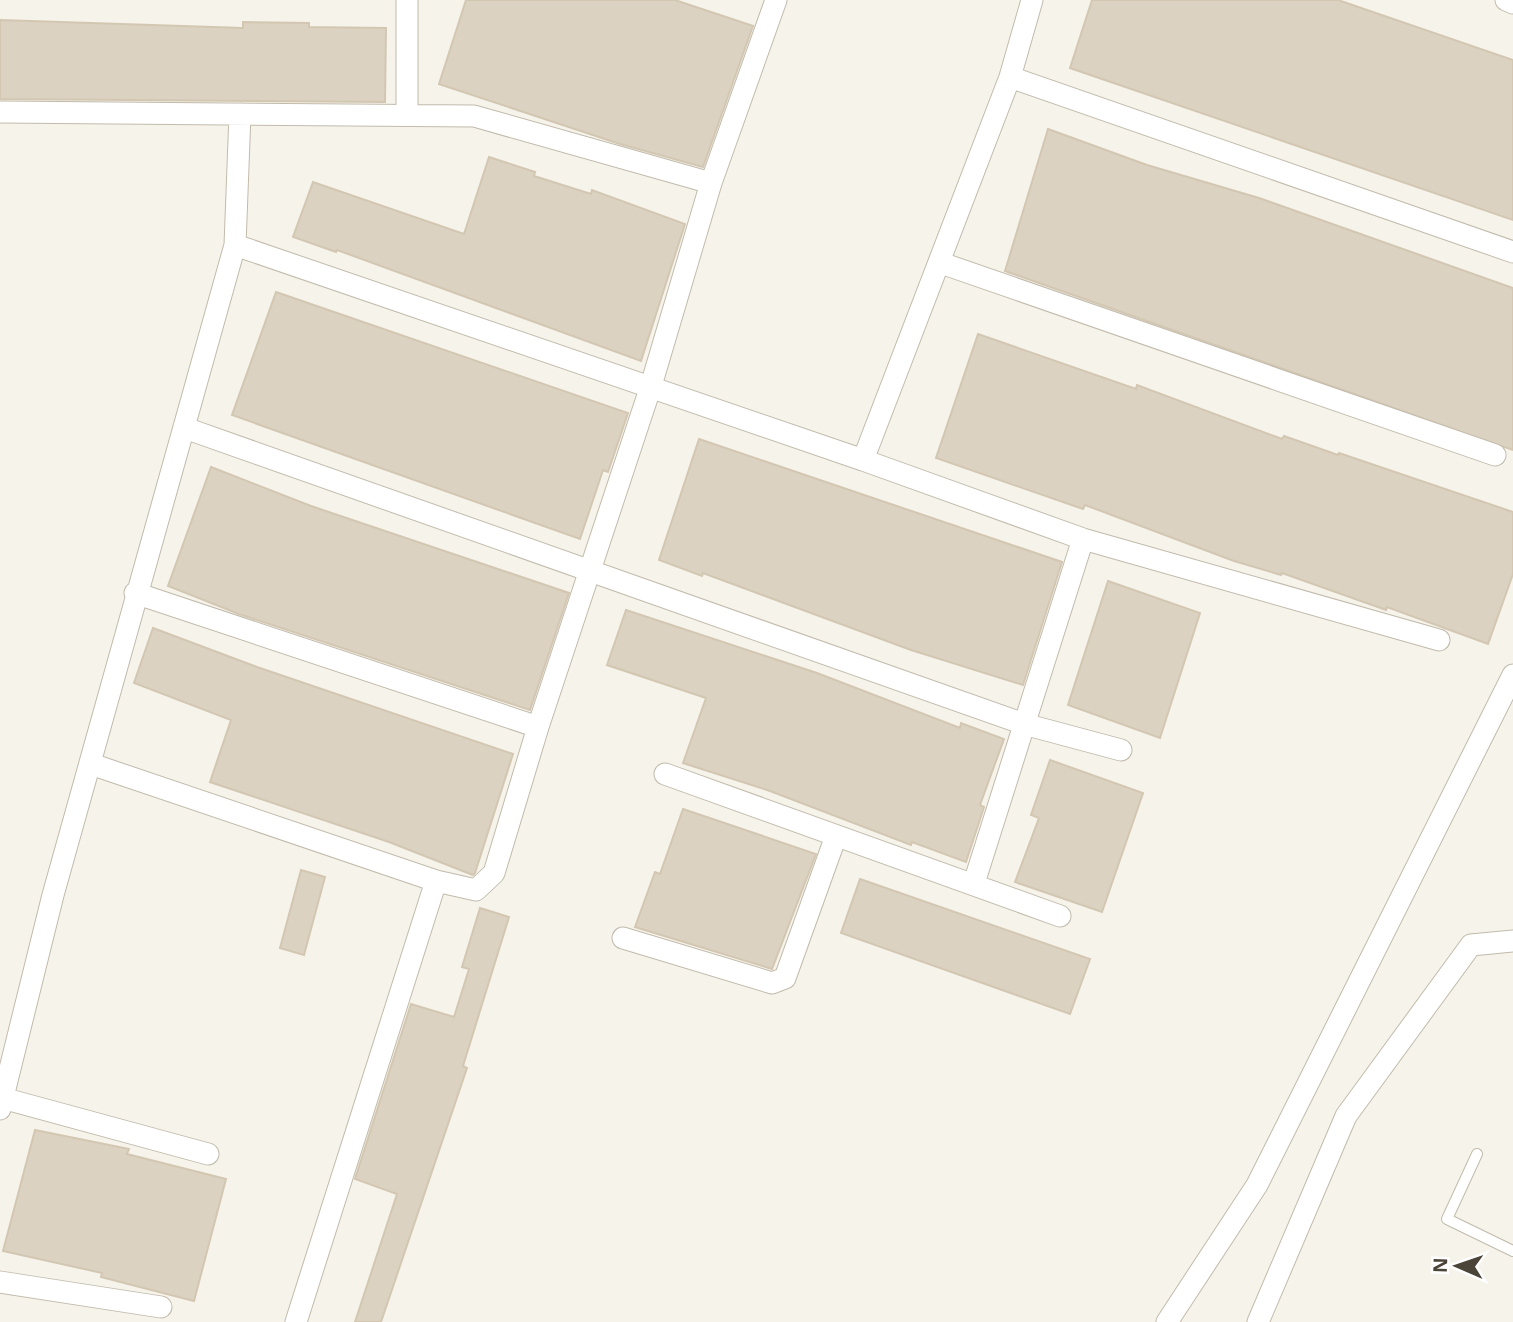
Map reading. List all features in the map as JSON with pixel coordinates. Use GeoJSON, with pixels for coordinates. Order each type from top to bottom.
{"type":"FeatureCollection","features":[{"type":"Feature","properties":{"kind":"street"},"geometry":{"type":"LineString","coordinates":[[407,0],[407,114]]}},
{"type":"Feature","properties":{"kind":"street"},"geometry":{"type":"LineString","coordinates":[[91,764],[436,881],[476,890],[494,873],[538,727],[650,389],[711,183],[776,0]]}},
{"type":"Feature","properties":{"kind":"street"},"geometry":{"type":"LineString","coordinates":[[863,460],[941,263],[1010,77],[1032,0]]}},
{"type":"Feature","properties":{"kind":"street"},"geometry":{"type":"LineString","coordinates":[[1506,0],[1513,3]]}},
{"type":"Feature","properties":{"kind":"street"},"geometry":{"type":"LineString","coordinates":[[1010,77],[1513,252]]}},
{"type":"Feature","properties":{"kind":"street"},"geometry":{"type":"LineString","coordinates":[[0,112],[474,116],[711,183]]}},
{"type":"Feature","properties":{"kind":"street"},"geometry":{"type":"LineString","coordinates":[[208,1154],[1,1103],[53,895],[91,764],[135,593],[185,428],[235,245],[240,114]]}},
{"type":"Feature","properties":{"kind":"street"},"geometry":{"type":"LineString","coordinates":[[235,245],[863,460],[1083,539],[1438,640]]}},
{"type":"Feature","properties":{"kind":"street"},"geometry":{"type":"LineString","coordinates":[[941,263],[1495,455]]}},
{"type":"Feature","properties":{"kind":"street"},"geometry":{"type":"LineString","coordinates":[[185,428],[1024,724],[1121,750]]}},
{"type":"Feature","properties":{"kind":"street"},"geometry":{"type":"LineString","coordinates":[[974,883],[1083,539]]}},
{"type":"Feature","properties":{"kind":"street"},"geometry":{"type":"LineString","coordinates":[[135,593],[538,727]]}},
{"type":"Feature","properties":{"kind":"street"},"geometry":{"type":"LineString","coordinates":[[1167,1322],[1257,1185],[1513,675]]}},
{"type":"Feature","properties":{"kind":"street"},"geometry":{"type":"LineString","coordinates":[[666,774],[1060,916]]}},
{"type":"Feature","properties":{"kind":"street"},"geometry":{"type":"LineString","coordinates":[[623,937],[772,983],[785,978],[836,836]]}},
{"type":"Feature","properties":{"kind":"street"},"geometry":{"type":"LineString","coordinates":[[296,1322],[436,881]]}},
{"type":"Feature","properties":{"kind":"street"},"geometry":{"type":"LineString","coordinates":[[1258,1322],[1346,1116],[1471,945],[1513,941]]}},
{"type":"Feature","properties":{"kind":"street"},"geometry":{"type":"LineString","coordinates":[[0,1282],[161,1307]]}},
{"type":"Feature","properties":{"kind":"lane"},"geometry":{"type":"LineString","coordinates":[[1477,1154],[1447,1219],[1513,1251]]}},
{"type":"Feature","properties":{"kind":"building"},"geometry":{"type":"Polygon","coordinates":[[[466,0],[675,0],[753,26],[703,167],[620,144],[439,84],[466,0]]]}},
{"type":"Feature","properties":{"kind":"building"},"geometry":{"type":"Polygon","coordinates":[[[1092,0],[1338,0],[1513,60],[1513,220],[1070,68],[1092,0]]]}},
{"type":"Feature","properties":{"kind":"building"},"geometry":{"type":"Polygon","coordinates":[[[0,20],[243,28],[243,22],[309,23],[309,27],[386,28],[385,102],[0,99],[0,20]]]}},
{"type":"Feature","properties":{"kind":"building"},"geometry":{"type":"Polygon","coordinates":[[[1048,129],[1147,165],[1259,198],[1513,288],[1513,450],[1005,271],[1048,129]]]}},
{"type":"Feature","properties":{"kind":"building"},"geometry":{"type":"Polygon","coordinates":[[[489,157],[535,172],[534,176],[591,194],[592,190],[685,224],[641,361],[337,250],[336,252],[293,237],[313,182],[464,234],[489,157]]]}},
{"type":"Feature","properties":{"kind":"building"},"geometry":{"type":"Polygon","coordinates":[[[276,292],[628,413],[608,472],[603,470],[580,539],[232,415],[276,292]]]}},
{"type":"Feature","properties":{"kind":"building"},"geometry":{"type":"Polygon","coordinates":[[[978,334],[1136,389],[1137,385],[1282,439],[1284,436],[1338,455],[1339,453],[1513,512],[1513,574],[1488,644],[1387,607],[1386,610],[1282,573],[1281,575],[1234,561],[1085,505],[1083,509],[936,458],[978,334]]]}},
{"type":"Feature","properties":{"kind":"building"},"geometry":{"type":"Polygon","coordinates":[[[699,439],[1062,562],[1023,685],[911,650],[703,573],[702,576],[659,560],[699,439]]]}},
{"type":"Feature","properties":{"kind":"building"},"geometry":{"type":"Polygon","coordinates":[[[211,467],[311,506],[569,593],[530,710],[239,614],[168,586],[211,467]]]}},
{"type":"Feature","properties":{"kind":"building"},"geometry":{"type":"Polygon","coordinates":[[[1108,581],[1200,613],[1160,738],[1068,705],[1108,581]]]}},
{"type":"Feature","properties":{"kind":"building"},"geometry":{"type":"Polygon","coordinates":[[[626,610],[817,673],[960,728],[961,723],[1004,739],[980,805],[984,807],[966,862],[912,842],[911,845],[770,791],[683,763],[706,698],[607,665],[626,610]]]}},
{"type":"Feature","properties":{"kind":"building"},"geometry":{"type":"Polygon","coordinates":[[[153,628],[257,667],[513,754],[475,873],[473,875],[389,842],[210,782],[231,720],[134,683],[153,628]]]}},
{"type":"Feature","properties":{"kind":"building"},"geometry":{"type":"Polygon","coordinates":[[[1050,760],[1143,793],[1102,912],[1015,882],[1039,818],[1031,815],[1050,760]]]}},
{"type":"Feature","properties":{"kind":"building"},"geometry":{"type":"Polygon","coordinates":[[[683,809],[816,854],[772,969],[635,927],[655,872],[660,874],[683,809]]]}},
{"type":"Feature","properties":{"kind":"building"},"geometry":{"type":"Polygon","coordinates":[[[301,870],[325,877],[304,955],[280,948],[301,870]]]}},
{"type":"Feature","properties":{"kind":"building"},"geometry":{"type":"Polygon","coordinates":[[[860,879],[1090,959],[1070,1014],[841,933],[860,879]]]}},
{"type":"Feature","properties":{"kind":"building"},"geometry":{"type":"Polygon","coordinates":[[[480,908],[509,917],[463,1066],[467,1068],[381,1322],[355,1322],[397,1194],[355,1179],[411,1004],[454,1017],[469,969],[462,967],[480,908]]]}},
{"type":"Feature","properties":{"kind":"building"},"geometry":{"type":"Polygon","coordinates":[[[35,1130],[129,1149],[127,1154],[226,1179],[194,1301],[101,1277],[102,1273],[3,1251],[35,1130]]]}}]}
